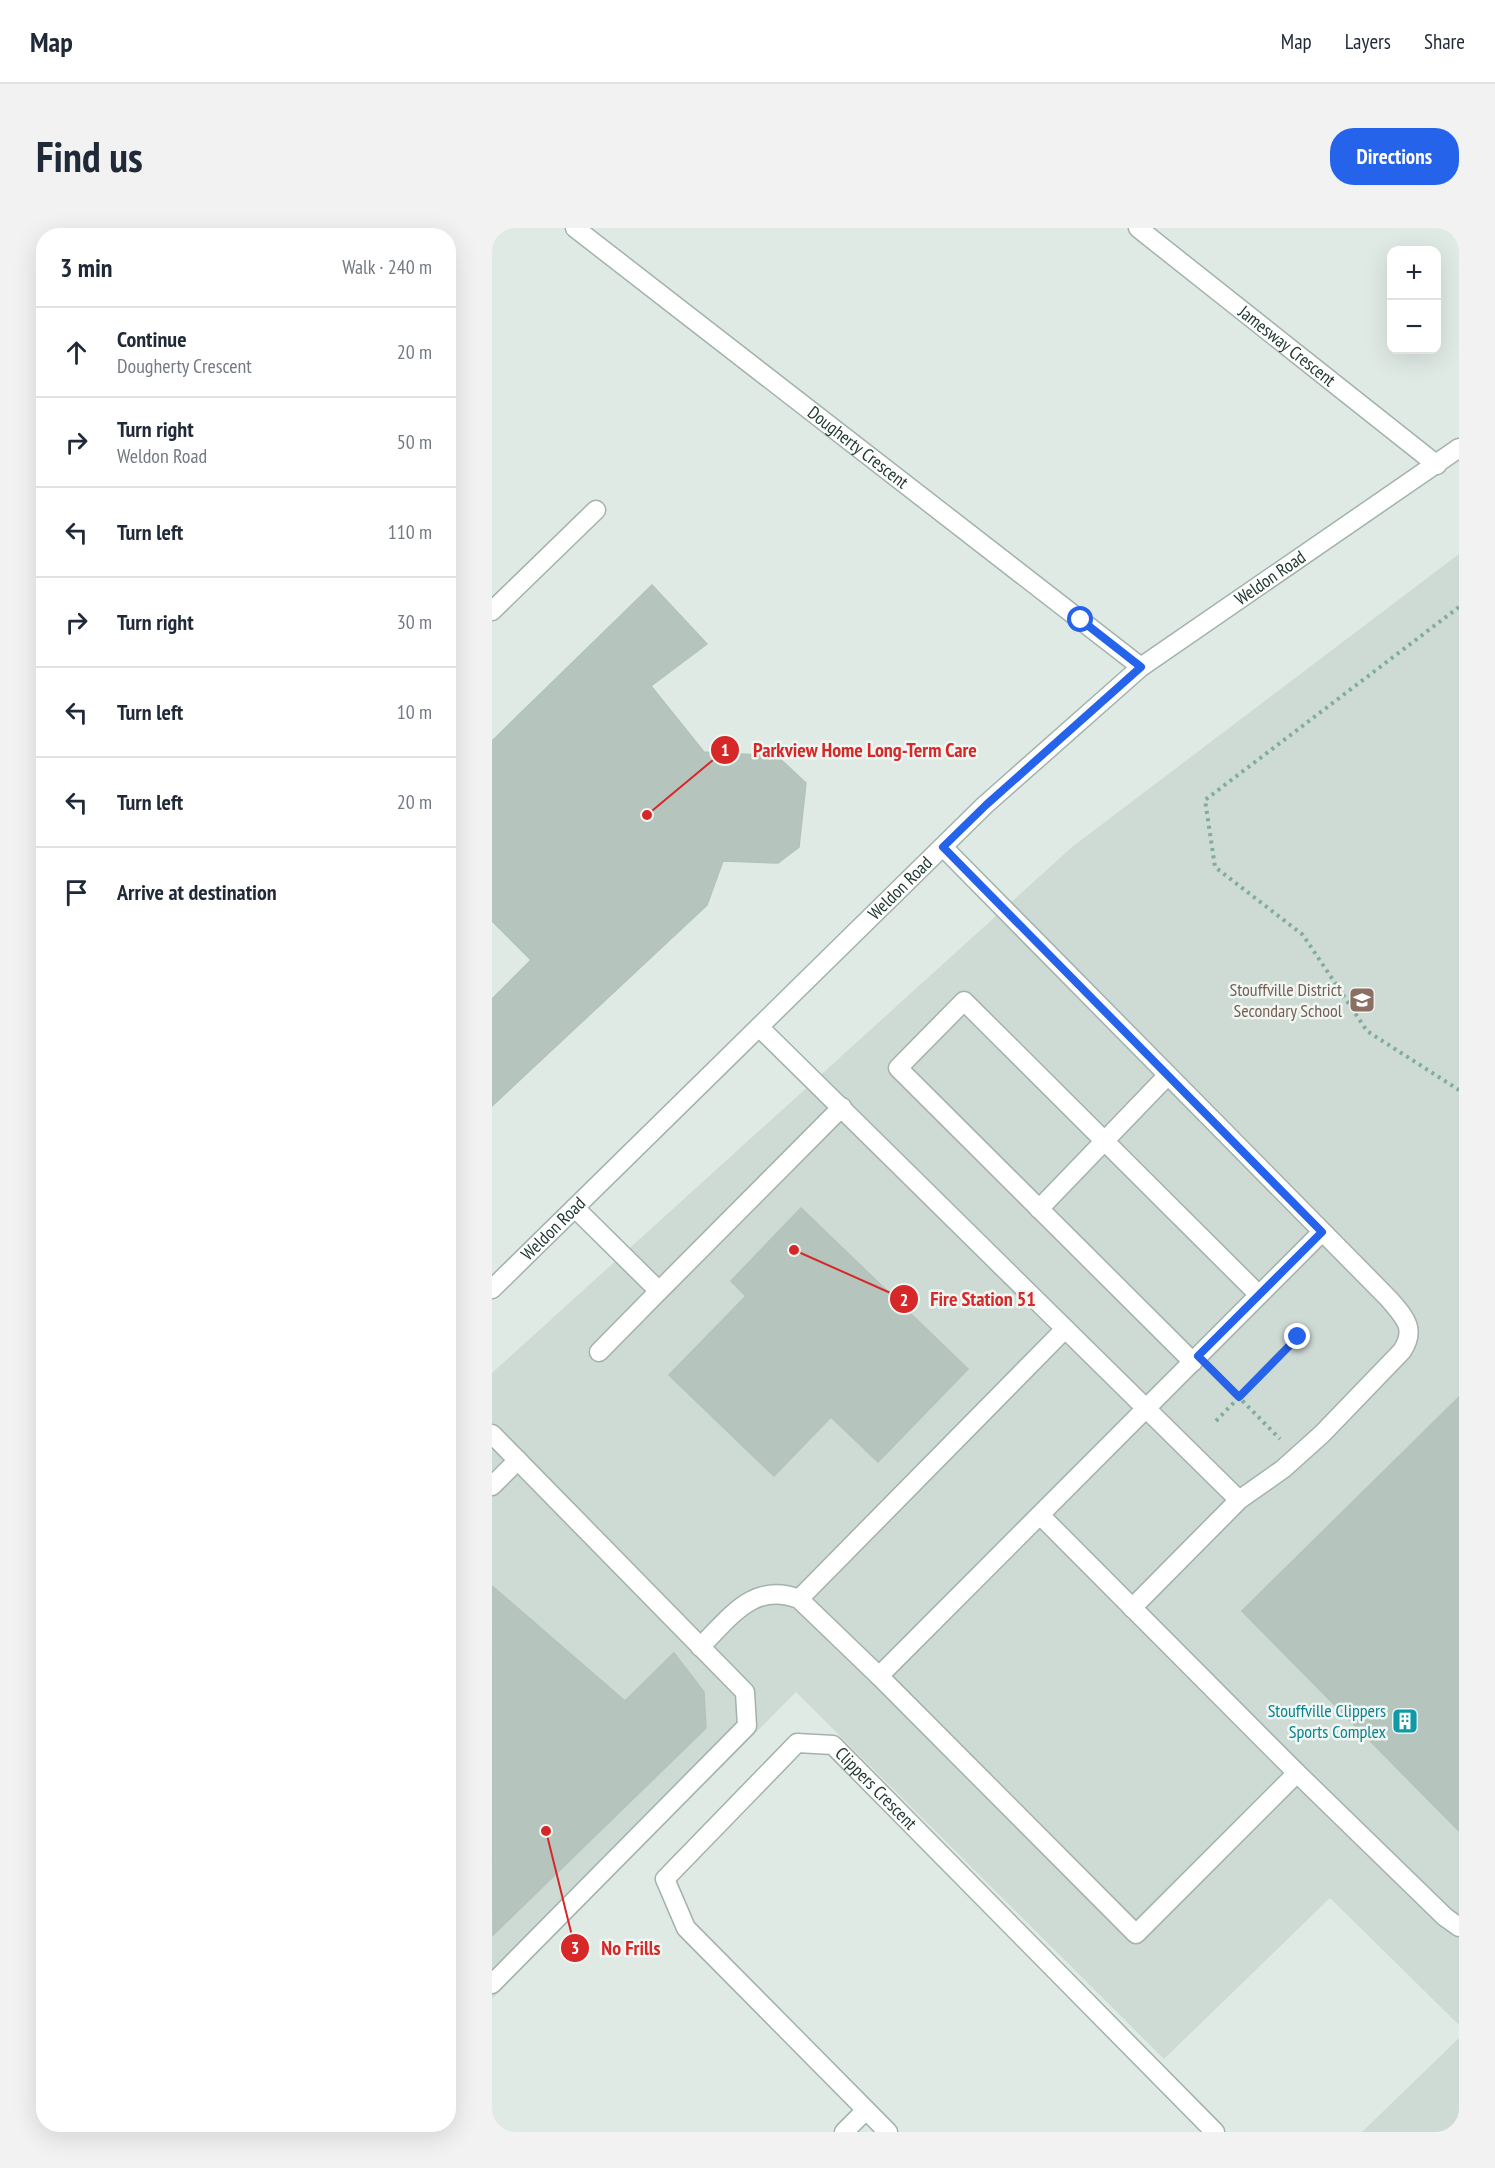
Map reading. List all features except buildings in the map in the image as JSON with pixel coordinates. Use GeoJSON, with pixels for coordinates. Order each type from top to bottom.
{"type":"FeatureCollection","features":[{"type":"Feature","properties":{"kind":"street","name":"Dougherty Crescent"},"geometry":{"type":"LineString","coordinates":[[575,228],[1141,667]]}},
{"type":"Feature","properties":{"kind":"street","name":"Jamesway Crescent"},"geometry":{"type":"LineString","coordinates":[[1138,228],[1437,465]]}},
{"type":"Feature","properties":{"kind":"street","name":"Weldon Road"},"geometry":{"type":"LineString","coordinates":[[492,1289],[986,805],[1141,667],[1459,448]]}},
{"type":"Feature","properties":{"kind":"street"},"geometry":{"type":"LineString","coordinates":[[492,611],[596,510]]}},
{"type":"Feature","properties":{"kind":"street"},"geometry":{"type":"LineString","coordinates":[[943,847],[1407,1321],[1408,1342],[1394,1360],[1297,1456],[1261,1486],[1239,1500],[1132,1608]]}},
{"type":"Feature","properties":{"kind":"street"},"geometry":{"type":"LineString","coordinates":[[1196,1359],[1039,1209],[898,1068],[964,1001],[1259,1295]]}},
{"type":"Feature","properties":{"kind":"street"},"geometry":{"type":"LineString","coordinates":[[759,1027],[1239,1500]]}},
{"type":"Feature","properties":{"kind":"street"},"geometry":{"type":"LineString","coordinates":[[1039,1209],[1168,1075]]}},
{"type":"Feature","properties":{"kind":"street"},"geometry":{"type":"LineString","coordinates":[[599,1352],[842,1107]]}},
{"type":"Feature","properties":{"kind":"street"},"geometry":{"type":"LineString","coordinates":[[575,1208],[659,1291]]}},
{"type":"Feature","properties":{"kind":"street"},"geometry":{"type":"LineString","coordinates":[[879,1676],[1322,1232]]}},
{"type":"Feature","properties":{"kind":"street"},"geometry":{"type":"LineString","coordinates":[[799,1599],[1065,1329]]}},
{"type":"Feature","properties":{"kind":"street"},"geometry":{"type":"LineString","coordinates":[[492,1434],[745,1692],[747,1726],[492,1984]]}},
{"type":"Feature","properties":{"kind":"street"},"geometry":{"type":"LineString","coordinates":[[492,1486],[518,1460]]}},
{"type":"Feature","properties":{"kind":"street"},"geometry":{"type":"LineString","coordinates":[[1040,1515],[1297,1773],[1444,1917],[1459,1927]]}},
{"type":"Feature","properties":{"kind":"street"},"geometry":{"type":"LineString","coordinates":[[700,1647],[744,1604],[755,1598],[774,1593],[799,1599],[1136,1934],[1297,1773]]}},
{"type":"Feature","properties":{"kind":"street","name":"Clippers Crescent"},"geometry":{"type":"LineString","coordinates":[[888,2132],[686,1928],[665,1879],[797,1743],[833,1745],[1215,2132]]}},
{"type":"Feature","properties":{"kind":"street"},"geometry":{"type":"LineString","coordinates":[[844,2132],[866,2110]]}},
{"type":"Feature","properties":{"kind":"path"},"geometry":{"type":"LineString","coordinates":[[1459,607],[1205,800],[1215,867],[1303,935],[1367,1031],[1459,1090]]}},
{"type":"Feature","properties":{"kind":"path"},"geometry":{"type":"LineString","coordinates":[[1216,1421],[1298,1337]]}},
{"type":"Feature","properties":{"kind":"path"},"geometry":{"type":"LineString","coordinates":[[1196,1359],[1239,1397],[1297,1456]]}},
{"type":"Feature","properties":{"kind":"shaded area"},"geometry":{"type":"Polygon","coordinates":[[[1459,554],[1459,2025],[1330,1898],[1164,2059],[796,1692],[492,1999],[492,1373],[1072,847],[1459,554]]]}},
{"type":"Feature","properties":{"kind":"shaded area"},"geometry":{"type":"Polygon","coordinates":[[[1459,2038],[1459,2132],[1362,2132],[1459,2038]]]}},
{"type":"Feature","properties":{"kind":"place","name":"Parkview Home Long-Term Care"},"geometry":{"type":"Point","coordinates":[647,815]}},
{"type":"Feature","properties":{"kind":"place","name":"Stouffville District Secondary School"},"geometry":{"type":"Point","coordinates":[1362,1000]}},
{"type":"Feature","properties":{"kind":"place","name":"Fire Station 51"},"geometry":{"type":"Point","coordinates":[794,1250]}},
{"type":"Feature","properties":{"kind":"place","name":"Stouffville Clippers Sports Complex"},"geometry":{"type":"Point","coordinates":[1405,1721]}},
{"type":"Feature","properties":{"kind":"place","name":"No Frills"},"geometry":{"type":"Point","coordinates":[546,1831]}},
{"type":"Feature","properties":{"kind":"route"},"geometry":{"type":"LineString","coordinates":[[1081,620],[1141,667],[986,805],[943,847],[1322,1232],[1198,1356],[1239,1397],[1298,1337]]}}]}
